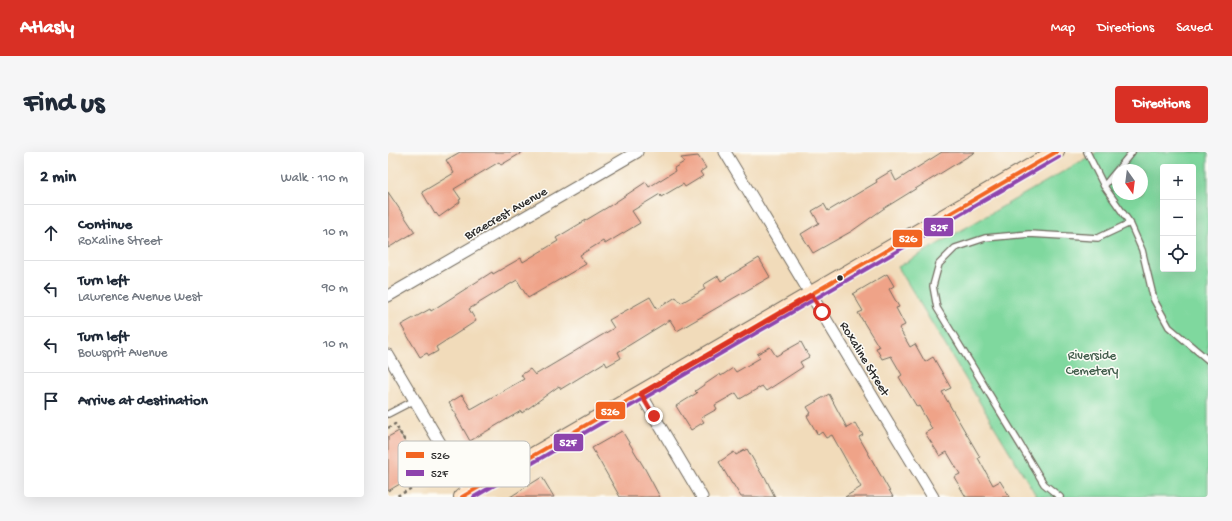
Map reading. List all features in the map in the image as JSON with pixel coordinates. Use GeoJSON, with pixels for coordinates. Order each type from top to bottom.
{"type":"FeatureCollection","features":[{"type":"Feature","properties":{"kind":"main road"},"geometry":{"type":"LineString","coordinates":[[530,459],[1056,152]]}},
{"type":"Feature","properties":{"kind":"main road"},"geometry":{"type":"LineString","coordinates":[[468,496],[483,487]]}},
{"type":"Feature","properties":{"kind":"street","name":"Braecrest Avenue"},"geometry":{"type":"LineString","coordinates":[[388,296],[637,152]]}},
{"type":"Feature","properties":{"kind":"street","name":"Roxaline Street"},"geometry":{"type":"LineString","coordinates":[[725,152],[933,497]]}},
{"type":"Feature","properties":{"kind":"street"},"geometry":{"type":"LineString","coordinates":[[388,354],[438,441]]}},
{"type":"Feature","properties":{"kind":"street"},"geometry":{"type":"LineString","coordinates":[[641,394],[702,497]]}},
{"type":"Feature","properties":{"kind":"street"},"geometry":{"type":"LineString","coordinates":[[463,487],[468,496]]}},
{"type":"Feature","properties":{"kind":"lane"},"geometry":{"type":"LineString","coordinates":[[1086,152],[1104,186],[1130,223],[1142,250],[1154,300],[1169,327],[1208,360]]}},
{"type":"Feature","properties":{"kind":"lane"},"geometry":{"type":"LineString","coordinates":[[1104,186],[1132,152]]}},
{"type":"Feature","properties":{"kind":"lane"},"geometry":{"type":"LineString","coordinates":[[1060,497],[1044,484],[937,308],[933,286],[939,264],[955,248],[985,238],[1029,234],[1098,238],[1130,223]]}},
{"type":"Feature","properties":{"kind":"lane"},"geometry":{"type":"LineString","coordinates":[[388,414],[415,400]]}},
{"type":"Feature","properties":{"kind":"path"},"geometry":{"type":"LineString","coordinates":[[388,428],[395,424],[405,441]]}},
{"type":"Feature","properties":{"kind":"path"},"geometry":{"type":"LineString","coordinates":[[395,497],[412,487]]}},
{"type":"Feature","properties":{"kind":"green space","name":"Riverside Cemetery"},"geometry":{"type":"Polygon","coordinates":[[[1097,152],[1208,152],[1208,497],[1037,497],[898,267],[1097,152]]]}},
{"type":"Feature","properties":{"kind":"building"},"geometry":{"type":"Polygon","coordinates":[[[460,152],[523,152],[501,165],[499,162],[454,189],[461,199],[459,200],[460,202],[439,217],[436,213],[435,214],[422,192],[454,173],[446,160],[460,152]]]}},
{"type":"Feature","properties":{"kind":"building"},"geometry":{"type":"Polygon","coordinates":[[[942,152],[975,152],[883,209],[852,231],[813,253],[801,234],[819,223],[812,211],[824,204],[828,211],[877,182],[876,180],[891,171],[896,181],[942,152]]]}},
{"type":"Feature","properties":{"kind":"building"},"geometry":{"type":"Polygon","coordinates":[[[698,156],[706,168],[700,172],[703,176],[685,187],[683,184],[661,197],[660,194],[632,211],[640,223],[605,244],[603,241],[580,255],[586,264],[528,298],[517,280],[469,309],[476,321],[436,347],[438,351],[429,356],[427,353],[420,357],[401,325],[430,309],[431,311],[492,272],[493,274],[521,258],[523,262],[558,241],[556,238],[646,182],[649,187],[675,171],[674,168],[684,162],[681,158],[698,156]]]}},
{"type":"Feature","properties":{"kind":"building"},"geometry":{"type":"Polygon","coordinates":[[[388,192],[415,232],[388,248],[388,192]]]}},
{"type":"Feature","properties":{"kind":"building"},"geometry":{"type":"Polygon","coordinates":[[[759,258],[770,277],[677,331],[670,320],[618,352],[621,358],[607,366],[605,362],[561,389],[559,386],[522,413],[521,411],[470,441],[449,403],[462,395],[471,409],[524,379],[521,375],[530,369],[535,375],[614,328],[609,320],[650,297],[657,309],[676,297],[681,303],[705,289],[703,285],[718,276],[721,281],[759,258]]]}},
{"type":"Feature","properties":{"kind":"building"},"geometry":{"type":"Polygon","coordinates":[[[887,274],[894,286],[889,289],[899,307],[896,308],[905,325],[899,328],[910,347],[915,344],[925,362],[933,357],[951,388],[942,392],[980,457],[978,458],[993,485],[1000,481],[1010,497],[966,497],[954,477],[960,474],[947,452],[940,456],[925,433],[932,429],[919,406],[917,407],[899,377],[902,375],[891,356],[882,359],[876,348],[879,347],[858,313],[863,311],[853,294],[887,274]]]}},
{"type":"Feature","properties":{"kind":"building"},"geometry":{"type":"Polygon","coordinates":[[[801,342],[809,357],[800,362],[803,367],[766,391],[762,386],[740,399],[736,393],[715,405],[717,409],[701,418],[704,422],[691,430],[676,406],[697,393],[695,391],[720,374],[721,376],[733,368],[736,372],[760,358],[757,354],[770,347],[776,356],[801,342]]]}},
{"type":"Feature","properties":{"kind":"building"},"geometry":{"type":"Polygon","coordinates":[[[829,394],[847,428],[855,423],[863,435],[859,437],[893,497],[845,497],[861,487],[832,435],[826,438],[822,432],[818,435],[807,416],[811,413],[807,407],[829,394]]]}},
{"type":"Feature","properties":{"kind":"building"},"geometry":{"type":"Polygon","coordinates":[[[399,431],[405,441],[398,441],[398,485],[388,491],[388,437],[399,431]]]}},
{"type":"Feature","properties":{"kind":"building"},"geometry":{"type":"Polygon","coordinates":[[[622,431],[660,497],[620,497],[592,448],[622,431]]]}},
{"type":"Feature","properties":{"kind":"building"},"geometry":{"type":"Polygon","coordinates":[[[747,449],[764,478],[765,477],[775,497],[741,497],[719,462],[734,452],[736,455],[747,449]]]}},
{"type":"Feature","properties":{"kind":"building"},"geometry":{"type":"Polygon","coordinates":[[[542,477],[554,497],[510,497],[526,487],[530,487],[530,484],[542,477]]]}},
{"type":"Feature","properties":{"kind":"transit line","name":"52G"},"geometry":{"type":"LineString","coordinates":[[530,458],[1056,152]]}},
{"type":"Feature","properties":{"kind":"transit line","name":"52F"},"geometry":{"type":"LineString","coordinates":[[530,464],[1059,157]]}},
{"type":"Feature","properties":{"kind":"transit line","name":"52G"},"geometry":{"type":"LineString","coordinates":[[462,497],[479,487]]}},
{"type":"Feature","properties":{"kind":"transit line","name":"52F"},"geometry":{"type":"LineString","coordinates":[[474,497],[491,487]]}},
{"type":"Feature","properties":{"kind":"route"},"geometry":{"type":"LineString","coordinates":[[654,416],[641,394],[812,295],[822,312]]}}]}
